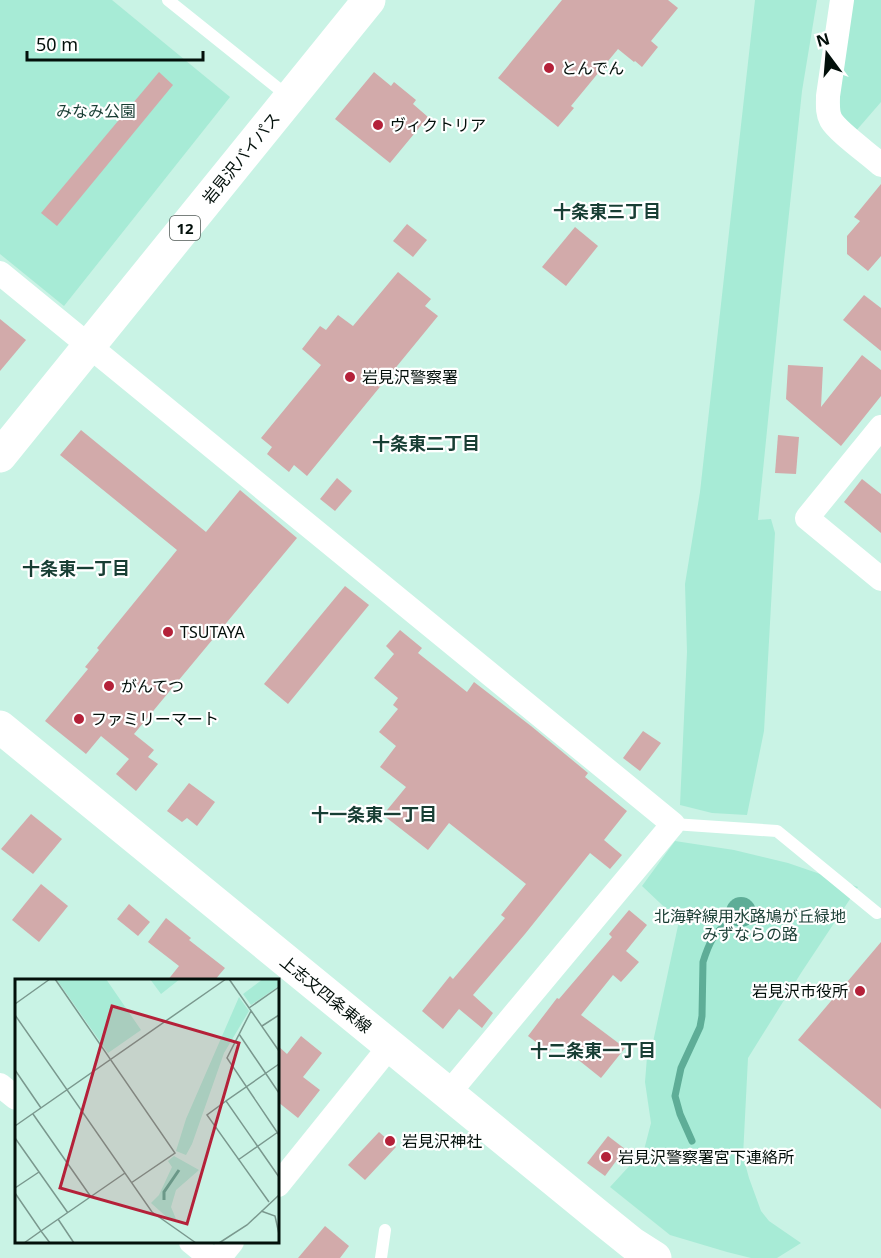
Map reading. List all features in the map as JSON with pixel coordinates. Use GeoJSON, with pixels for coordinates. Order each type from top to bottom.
{"type":"FeatureCollection","features":[{"type":"Feature","properties":{"kind":"main road","name":"岩見沢バイパス"},"geometry":{"type":"LineString","coordinates":[[0,456],[369,0]]}},
{"type":"Feature","properties":{"kind":"main road","name":"上志文四条東線"},"geometry":{"type":"LineString","coordinates":[[0,728],[448,1094],[624,1236],[655,1258]]}},
{"type":"Feature","properties":{"kind":"street"},"geometry":{"type":"LineString","coordinates":[[842,0],[828,109],[831,119],[839,129],[881,165]]}},
{"type":"Feature","properties":{"kind":"street"},"geometry":{"type":"LineString","coordinates":[[0,273],[673,824],[448,1094]]}},
{"type":"Feature","properties":{"kind":"street"},"geometry":{"type":"LineString","coordinates":[[881,428],[807,518],[881,579]]}},
{"type":"Feature","properties":{"kind":"street"},"geometry":{"type":"LineString","coordinates":[[279,1184],[390,1046]]}},
{"type":"Feature","properties":{"kind":"street"},"geometry":{"type":"LineString","coordinates":[[0,1085],[15,1097]]}},
{"type":"Feature","properties":{"kind":"street"},"geometry":{"type":"LineString","coordinates":[[192,1243],[211,1258]]}},
{"type":"Feature","properties":{"kind":"street"},"geometry":{"type":"LineString","coordinates":[[219,1258],[231,1243]]}},
{"type":"Feature","properties":{"kind":"lane"},"geometry":{"type":"LineString","coordinates":[[176,2],[289,98]]}},
{"type":"Feature","properties":{"kind":"lane"},"geometry":{"type":"LineString","coordinates":[[673,824],[777,831],[877,913]]}},
{"type":"Feature","properties":{"kind":"lane"},"geometry":{"type":"LineString","coordinates":[[381,1258],[385,1230]]}},
{"type":"Feature","properties":{"kind":"green space","name":"みなみ公園"},"geometry":{"type":"Polygon","coordinates":[[[0,0],[112,0],[230,97],[64,306],[0,254],[0,0]]]}},
{"type":"Feature","properties":{"kind":"green space"},"geometry":{"type":"Polygon","coordinates":[[[755,0],[817,0],[802,91],[758,520],[771,519],[775,533],[764,731],[747,815],[712,813],[680,805],[687,652],[685,584],[700,492],[755,0]]]}},
{"type":"Feature","properties":{"kind":"green space"},"geometry":{"type":"Polygon","coordinates":[[[850,0],[881,0],[881,102],[855,132],[836,116],[850,0]]]}},
{"type":"Feature","properties":{"kind":"green space","name":"北海幹線用水路鳩が丘緑地 みずならの路"},"geometry":{"type":"Polygon","coordinates":[[[675,841],[734,850],[788,863],[858,887],[748,1058],[743,1156],[749,1178],[761,1211],[769,1221],[801,1243],[777,1258],[751,1258],[670,1235],[610,1187],[644,1150],[651,1123],[645,1082],[647,1057],[653,1042],[679,921],[642,886],[675,841]]]}},
{"type":"Feature","properties":{"kind":"shaded area"},"geometry":{"type":"Polygon","coordinates":[[[741,897],[752,901],[756,912],[752,923],[741,927],[730,923],[726,912],[730,901],[741,897]]]}},
{"type":"Feature","properties":{"kind":"building"},"geometry":{"type":"Polygon","coordinates":[[[562,0],[668,0],[678,8],[651,41],[658,47],[642,67],[618,49],[571,106],[574,108],[558,127],[498,78],[562,0]]]}},
{"type":"Feature","properties":{"kind":"building"},"geometry":{"type":"Polygon","coordinates":[[[159,72],[173,85],[57,226],[41,213],[159,72]]]}},
{"type":"Feature","properties":{"kind":"building"},"geometry":{"type":"Polygon","coordinates":[[[374,72],[391,86],[394,82],[416,100],[413,104],[428,117],[390,163],[335,119],[374,72]]]}},
{"type":"Feature","properties":{"kind":"building"},"geometry":{"type":"Polygon","coordinates":[[[881,184],[881,256],[868,271],[847,254],[847,236],[860,221],[854,217],[881,184]]]}},
{"type":"Feature","properties":{"kind":"building"},"geometry":{"type":"Polygon","coordinates":[[[407,224],[427,240],[413,257],[393,241],[407,224]]]}},
{"type":"Feature","properties":{"kind":"building"},"geometry":{"type":"Polygon","coordinates":[[[575,227],[598,246],[566,286],[542,267],[575,227]]]}},
{"type":"Feature","properties":{"kind":"building","name":"岩見沢警察署"},"geometry":{"type":"Polygon","coordinates":[[[398,272],[431,299],[425,306],[438,316],[307,476],[294,465],[289,472],[267,454],[272,447],[261,438],[321,365],[302,349],[320,326],[326,330],[338,315],[353,326],[398,272]]]}},
{"type":"Feature","properties":{"kind":"building"},"geometry":{"type":"Polygon","coordinates":[[[864,295],[881,308],[881,351],[843,320],[864,295]]]}},
{"type":"Feature","properties":{"kind":"building"},"geometry":{"type":"Polygon","coordinates":[[[0,319],[26,340],[0,371],[0,319]]]}},
{"type":"Feature","properties":{"kind":"building"},"geometry":{"type":"Polygon","coordinates":[[[862,355],[881,370],[881,396],[841,446],[786,399],[788,365],[823,367],[821,407],[862,355]]]}},
{"type":"Feature","properties":{"kind":"building"},"geometry":{"type":"Polygon","coordinates":[[[81,430],[206,532],[240,490],[297,538],[134,734],[154,750],[148,757],[158,764],[136,791],[116,774],[129,759],[101,736],[86,754],[45,721],[88,669],[85,667],[99,650],[97,648],[177,550],[60,455],[81,430]]]}},
{"type":"Feature","properties":{"kind":"building"},"geometry":{"type":"Polygon","coordinates":[[[778,435],[799,437],[796,474],[775,473],[778,435]]]}},
{"type":"Feature","properties":{"kind":"building"},"geometry":{"type":"Polygon","coordinates":[[[337,478],[352,491],[335,511],[320,499],[337,478]]]}},
{"type":"Feature","properties":{"kind":"building"},"geometry":{"type":"Polygon","coordinates":[[[862,479],[881,494],[881,533],[844,502],[862,479]]]}},
{"type":"Feature","properties":{"kind":"building"},"geometry":{"type":"Polygon","coordinates":[[[345,586],[369,605],[288,704],[264,684],[345,586]]]}},
{"type":"Feature","properties":{"kind":"building"},"geometry":{"type":"Polygon","coordinates":[[[400,630],[422,648],[418,653],[467,692],[474,682],[588,773],[585,777],[627,811],[604,840],[622,855],[610,869],[590,853],[473,995],[493,1013],[482,1028],[459,1009],[443,1029],[422,1011],[450,976],[453,979],[505,918],[501,915],[526,884],[449,823],[428,850],[383,815],[406,787],[380,767],[396,746],[379,732],[398,709],[393,705],[398,698],[374,678],[394,654],[386,646],[400,630]]]}},
{"type":"Feature","properties":{"kind":"building"},"geometry":{"type":"Polygon","coordinates":[[[643,731],[661,743],[640,771],[623,758],[643,731]]]}},
{"type":"Feature","properties":{"kind":"building"},"geometry":{"type":"Polygon","coordinates":[[[189,783],[215,802],[197,826],[187,818],[182,822],[167,811],[189,783]]]}},
{"type":"Feature","properties":{"kind":"building"},"geometry":{"type":"Polygon","coordinates":[[[31,814],[62,839],[33,874],[1,849],[31,814]]]}},
{"type":"Feature","properties":{"kind":"building"},"geometry":{"type":"Polygon","coordinates":[[[41,884],[68,906],[39,942],[12,920],[41,884]]]}},
{"type":"Feature","properties":{"kind":"building"},"geometry":{"type":"Polygon","coordinates":[[[129,904],[150,922],[138,936],[117,919],[129,904]]]}},
{"type":"Feature","properties":{"kind":"building"},"geometry":{"type":"Polygon","coordinates":[[[629,910],[647,925],[626,951],[639,962],[621,982],[613,975],[581,1015],[625,1048],[601,1078],[556,1042],[549,1052],[528,1036],[557,998],[559,999],[612,937],[609,934],[629,910]]]}},
{"type":"Feature","properties":{"kind":"building"},"geometry":{"type":"Polygon","coordinates":[[[166,918],[191,938],[189,940],[225,968],[216,979],[169,979],[179,966],[148,942],[166,918]]]}},
{"type":"Feature","properties":{"kind":"building","name":"岩見沢市役所"},"geometry":{"type":"Polygon","coordinates":[[[881,942],[881,1109],[798,1040],[881,942]]]}},
{"type":"Feature","properties":{"kind":"building"},"geometry":{"type":"Polygon","coordinates":[[[301,1036],[322,1053],[303,1077],[320,1090],[298,1118],[279,1103],[279,1047],[287,1054],[301,1036]]]}},
{"type":"Feature","properties":{"kind":"building"},"geometry":{"type":"Polygon","coordinates":[[[379,1132],[396,1147],[365,1180],[348,1165],[379,1132]]]}},
{"type":"Feature","properties":{"kind":"building"},"geometry":{"type":"Polygon","coordinates":[[[608,1136],[625,1149],[605,1176],[587,1163],[608,1136]]]}},
{"type":"Feature","properties":{"kind":"building"},"geometry":{"type":"Polygon","coordinates":[[[325,1226],[349,1246],[340,1258],[298,1258],[325,1226]]]}},
{"type":"Feature","properties":{"kind":"waterway"},"geometry":{"type":"LineString","coordinates":[[692,1141],[675,1096],[681,1068],[700,1027],[703,962],[716,934],[730,923]]}},
{"type":"Feature","properties":{"kind":"place","name":"とんでん"},"geometry":{"type":"Point","coordinates":[549,68]}},
{"type":"Feature","properties":{"kind":"place","name":"ヴィクトリア"},"geometry":{"type":"Point","coordinates":[378,125]}},
{"type":"Feature","properties":{"kind":"place","name":"岩見沢警察署"},"geometry":{"type":"Point","coordinates":[350,377]}},
{"type":"Feature","properties":{"kind":"place","name":"TSUTAYA"},"geometry":{"type":"Point","coordinates":[168,632]}},
{"type":"Feature","properties":{"kind":"place","name":"がんてつ"},"geometry":{"type":"Point","coordinates":[109,686]}},
{"type":"Feature","properties":{"kind":"place","name":"ファミリーマート"},"geometry":{"type":"Point","coordinates":[79,719]}},
{"type":"Feature","properties":{"kind":"place","name":"岩見沢市役所"},"geometry":{"type":"Point","coordinates":[860,991]}},
{"type":"Feature","properties":{"kind":"place","name":"岩見沢神社"},"geometry":{"type":"Point","coordinates":[390,1141]}},
{"type":"Feature","properties":{"kind":"place","name":"岩見沢警察署宮下連絡所"},"geometry":{"type":"Point","coordinates":[606,1157]}},
{"type":"Feature","properties":{"kind":"district","name":"十条東三丁目"},"geometry":{"type":"Point","coordinates":[607,211]}},
{"type":"Feature","properties":{"kind":"district","name":"十条東二丁目"},"geometry":{"type":"Point","coordinates":[426,443]}},
{"type":"Feature","properties":{"kind":"district","name":"十条東一丁目"},"geometry":{"type":"Point","coordinates":[76,568]}},
{"type":"Feature","properties":{"kind":"district","name":"十一条東一丁目"},"geometry":{"type":"Point","coordinates":[374,814]}},
{"type":"Feature","properties":{"kind":"district","name":"十二条東一丁目"},"geometry":{"type":"Point","coordinates":[593,1050]}}]}
